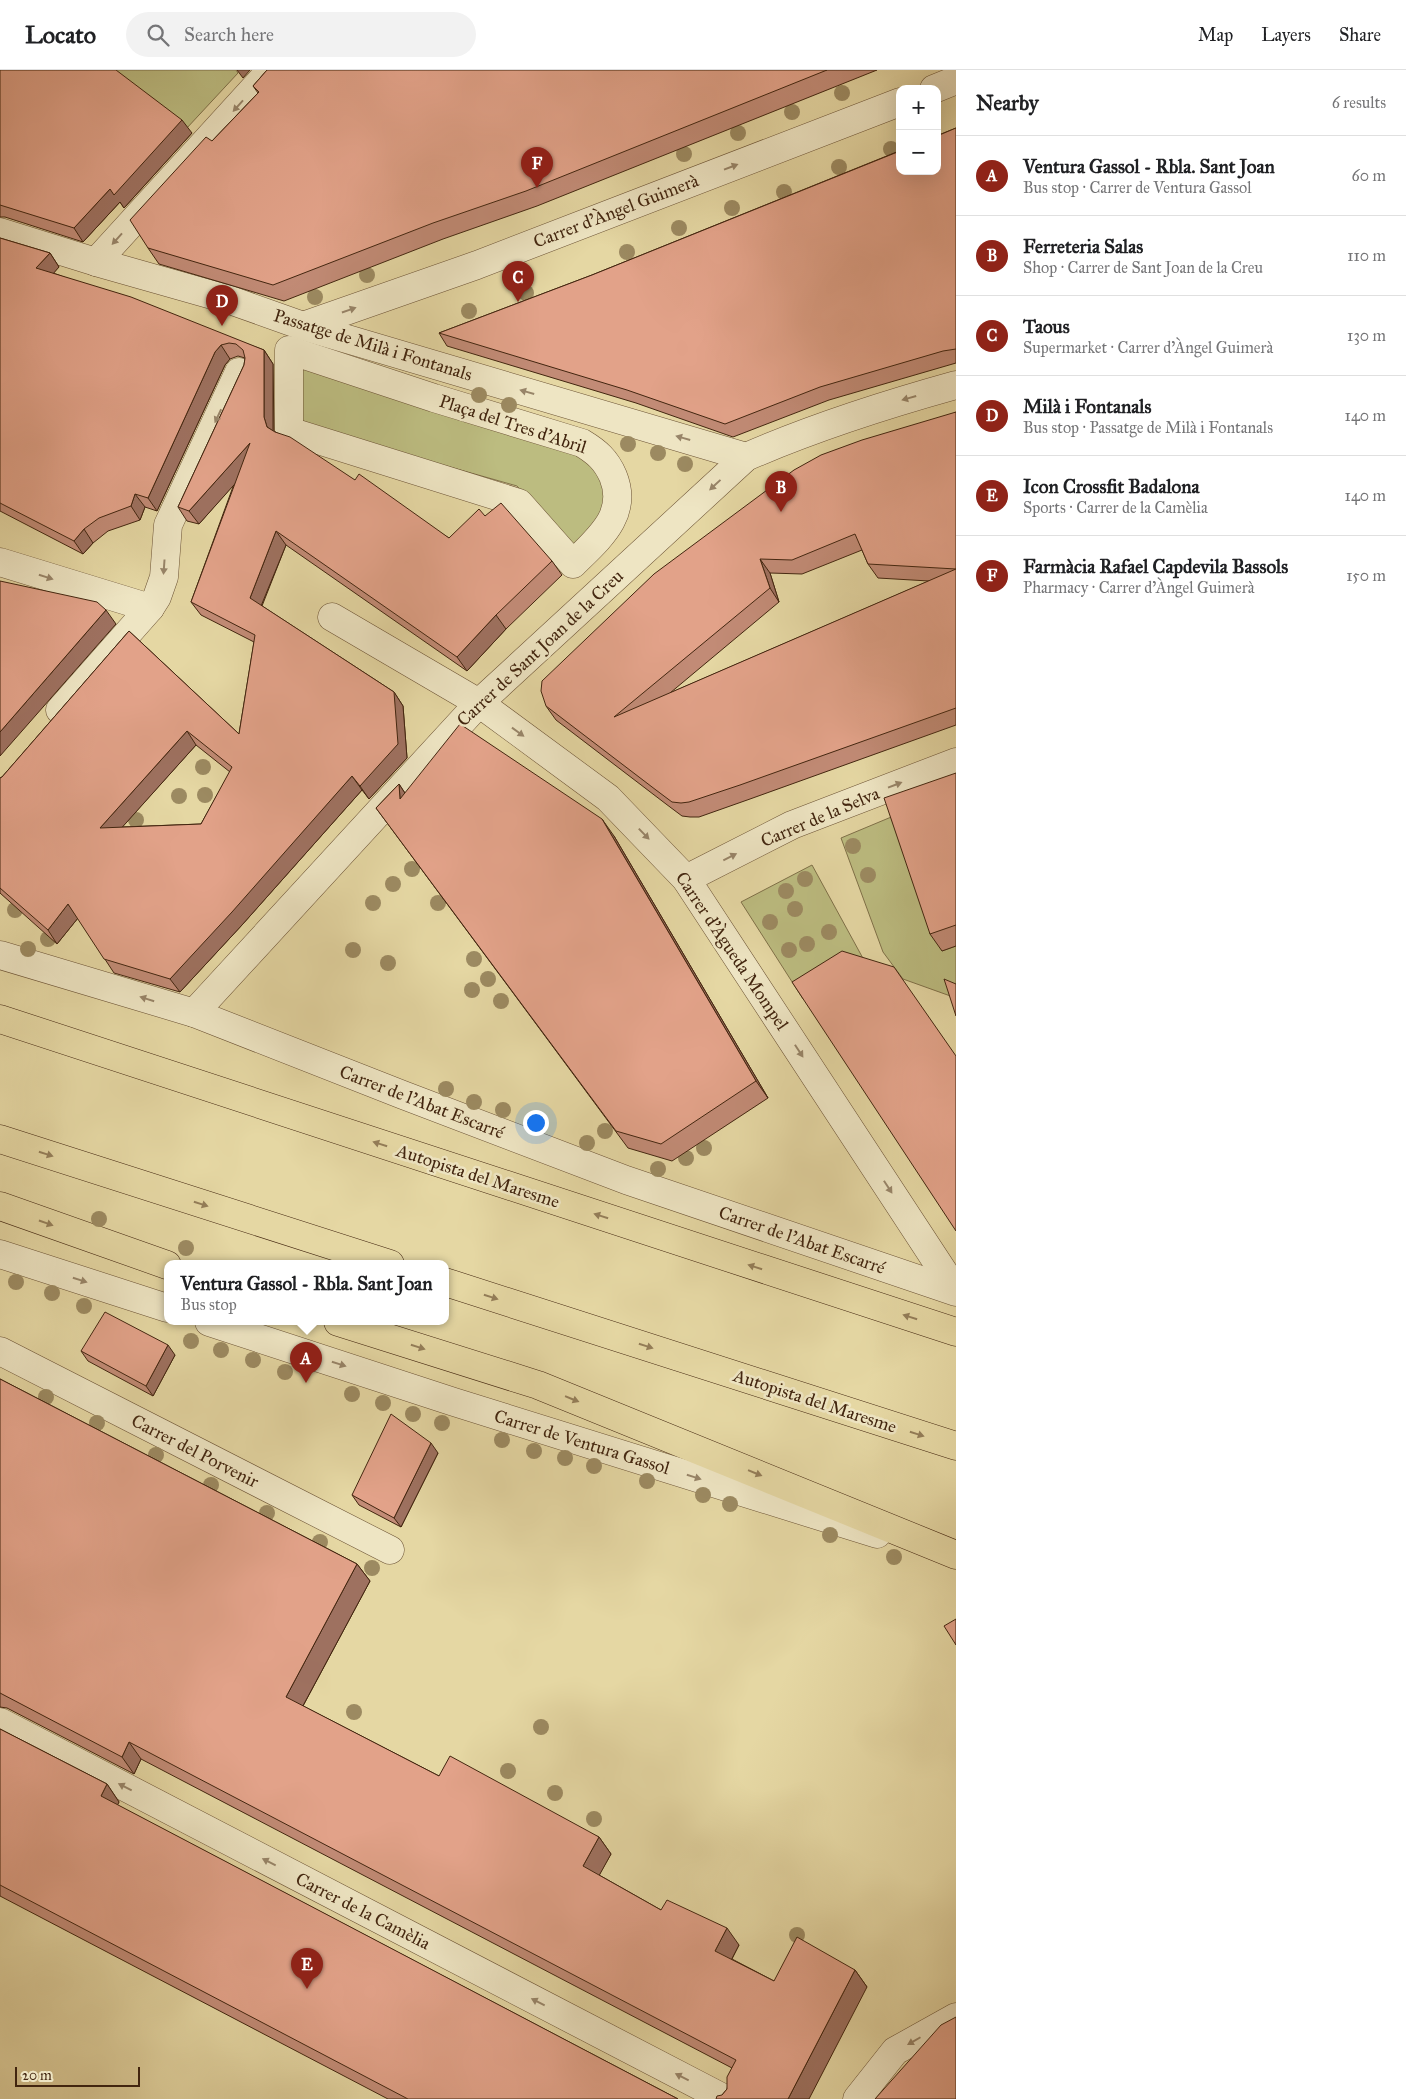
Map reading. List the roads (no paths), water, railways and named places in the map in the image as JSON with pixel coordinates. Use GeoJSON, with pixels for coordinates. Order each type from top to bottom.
{"type":"FeatureCollection","features":[{"type":"Feature","properties":{"kind":"highway","name":"Autopista del Maresme"},"geometry":{"type":"LineString","coordinates":[[0,1020],[956,1332]]}},
{"type":"Feature","properties":{"kind":"highway"},"geometry":{"type":"LineString","coordinates":[[0,1138],[378,1260]]}},
{"type":"Feature","properties":{"kind":"highway"},"geometry":{"type":"LineString","coordinates":[[0,1206],[164,1264]]}},
{"type":"Feature","properties":{"kind":"highway","name":"Autopista del Maresme"},"geometry":{"type":"LineString","coordinates":[[449,1283],[956,1446]]}},
{"type":"Feature","properties":{"kind":"highway"},"geometry":{"type":"LineString","coordinates":[[348,1325],[538,1385],[956,1555]]}},
{"type":"Feature","properties":{"kind":"street"},"geometry":{"type":"LineString","coordinates":[[96,262],[271,70]]}},
{"type":"Feature","properties":{"kind":"street"},"geometry":{"type":"LineString","coordinates":[[941,86],[956,80]]}},
{"type":"Feature","properties":{"kind":"street","name":"Carrer d'Àngel Guimerà"},"geometry":{"type":"LineString","coordinates":[[303,326],[477,265],[896,104]]}},
{"type":"Feature","properties":{"kind":"street","name":"Passatge de Milà i Fontanals"},"geometry":{"type":"LineString","coordinates":[[0,232],[96,262],[230,300],[303,326],[746,457]]}},
{"type":"Feature","properties":{"kind":"street","name":"Plaça del Tres d'Abril"},"geometry":{"type":"LineString","coordinates":[[289,350],[434,398],[582,443],[600,455],[610,469],[618,488],[616,513],[602,534],[573,564],[519,503],[289,431],[289,350]]}},
{"type":"Feature","properties":{"kind":"street"},"geometry":{"type":"LineString","coordinates":[[46,727],[150,608],[157,596],[164,577],[168,525],[239,372]]}},
{"type":"Feature","properties":{"kind":"street","name":"Carrer de Sant Joan de la Creu"},"geometry":{"type":"LineString","coordinates":[[194,1012],[479,703],[746,457],[793,436],[873,408],[956,385]]}},
{"type":"Feature","properties":{"kind":"street"},"geometry":{"type":"LineString","coordinates":[[0,562],[150,608]]}},
{"type":"Feature","properties":{"kind":"street","name":"Carrer d'Àgueda Mompel"},"geometry":{"type":"LineString","coordinates":[[332,617],[479,703],[608,798],[686,879],[956,1291]]}},
{"type":"Feature","properties":{"kind":"street","name":"Carrer de la Selva"},"geometry":{"type":"LineString","coordinates":[[686,879],[792,826],[956,762]]}},
{"type":"Feature","properties":{"kind":"street","name":"Carrer de l'Abat Escarré"},"geometry":{"type":"LineString","coordinates":[[0,955],[194,1012],[403,1095],[626,1180],[956,1291]]}},
{"type":"Feature","properties":{"kind":"street"},"geometry":{"type":"LineString","coordinates":[[0,1254],[164,1307]]}},
{"type":"Feature","properties":{"kind":"street","name":"Carrer de Ventura Gassol"},"geometry":{"type":"LineString","coordinates":[[218,1325],[454,1402],[956,1559]]}},
{"type":"Feature","properties":{"kind":"street","name":"Carrer del Porvenir"},"geometry":{"type":"LineString","coordinates":[[0,1351],[390,1550]]}},
{"type":"Feature","properties":{"kind":"street","name":"Carrer de la Camèlia"},"geometry":{"type":"LineString","coordinates":[[0,1722],[725,2099]]}},
{"type":"Feature","properties":{"kind":"street"},"geometry":{"type":"LineString","coordinates":[[857,2099],[895,2051],[956,2017]]}},
{"type":"Feature","properties":{"kind":"place","name":"Farmàcia Rafael Capdevila Bassols"},"geometry":{"type":"Point","coordinates":[537,188]}},
{"type":"Feature","properties":{"kind":"place","name":"Taous"},"geometry":{"type":"Point","coordinates":[518,302]}},
{"type":"Feature","properties":{"kind":"place","name":"Milà i Fontanals"},"geometry":{"type":"Point","coordinates":[222,326]}},
{"type":"Feature","properties":{"kind":"place","name":"Ferreteria Salas"},"geometry":{"type":"Point","coordinates":[781,512]}},
{"type":"Feature","properties":{"kind":"place","name":"Ventura Gassol - Rbla. Sant Joan"},"geometry":{"type":"Point","coordinates":[306,1383]}},
{"type":"Feature","properties":{"kind":"place","name":"Icon Crossfit Badalona"},"geometry":{"type":"Point","coordinates":[307,1989]}}]}
